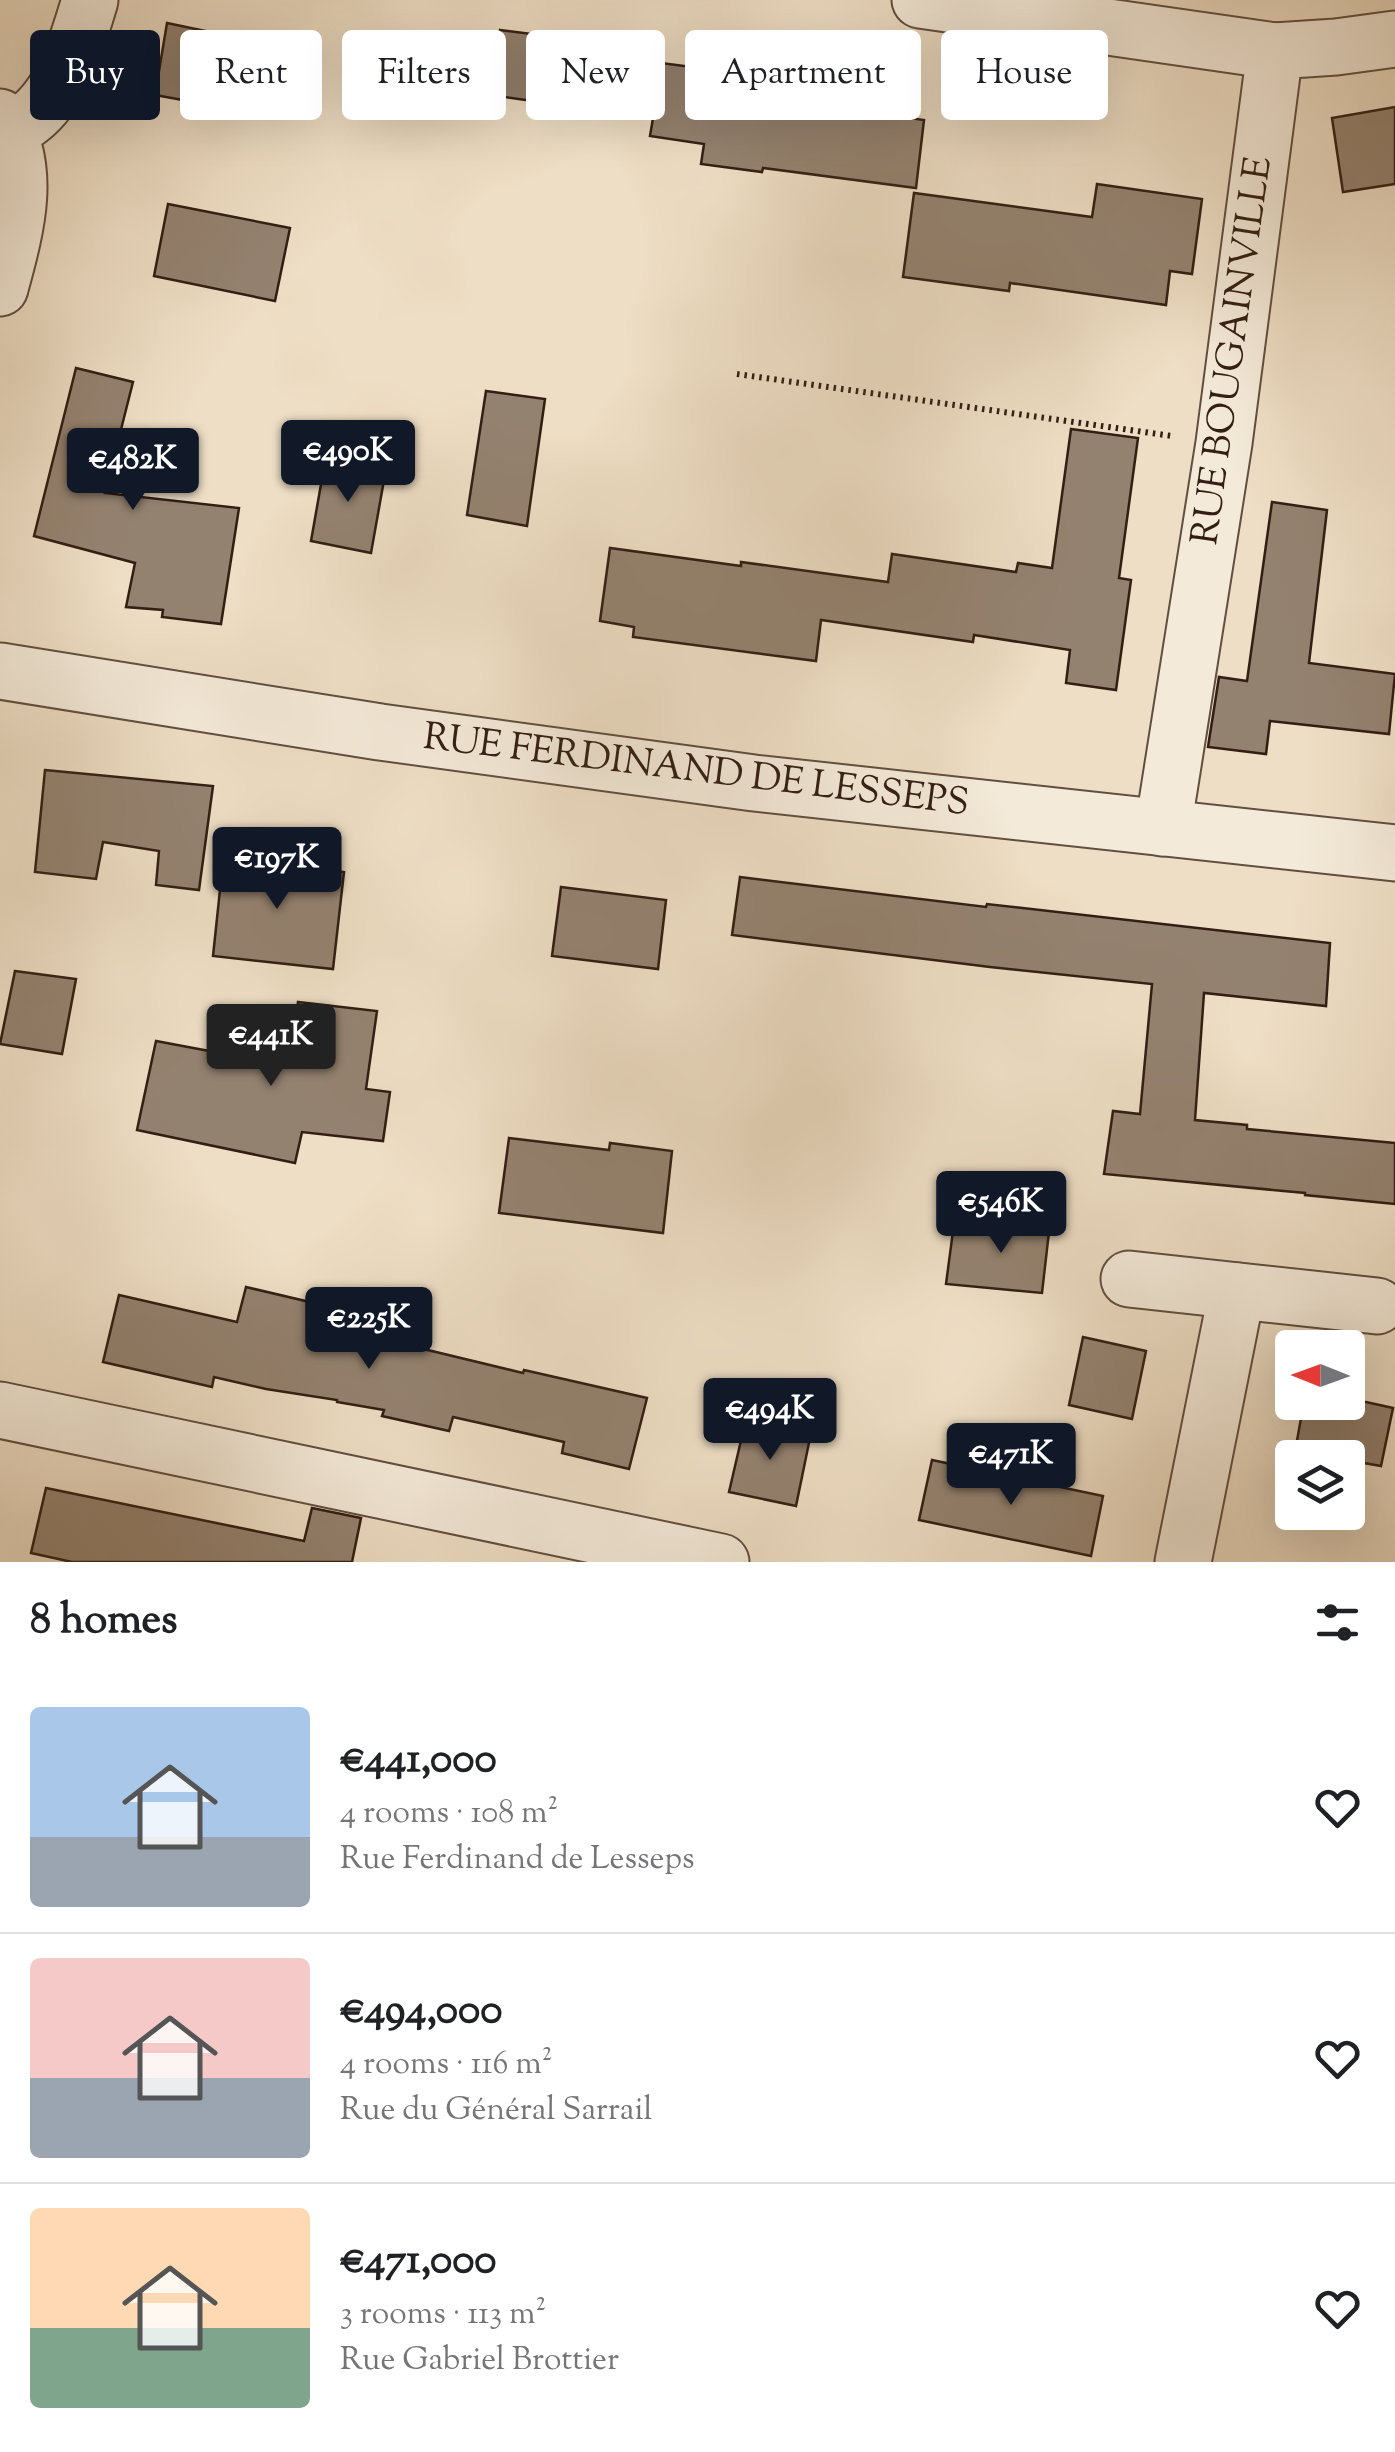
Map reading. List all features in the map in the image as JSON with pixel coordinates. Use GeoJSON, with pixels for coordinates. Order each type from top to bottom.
{"type":"FeatureCollection","features":[{"type":"Feature","properties":{"kind":"street"},"geometry":{"type":"LineString","coordinates":[[0,288],[18,223],[20,176],[4,124],[31,118],[56,88],[77,43],[90,0]]}},
{"type":"Feature","properties":{"kind":"street"},"geometry":{"type":"LineString","coordinates":[[920,0],[1275,51],[1395,39]]}},
{"type":"Feature","properties":{"kind":"street","name":"RUE BOUGAINVILLE"},"geometry":{"type":"LineString","coordinates":[[1163,828],[1224,444],[1275,51]]}},
{"type":"Feature","properties":{"kind":"street","name":"RUE FERDINAND DE LESSEPS"},"geometry":{"type":"LineString","coordinates":[[0,671],[380,732],[734,780],[1395,854]]}},
{"type":"Feature","properties":{"kind":"street"},"geometry":{"type":"LineString","coordinates":[[1129,1279],[1378,1306]]}},
{"type":"Feature","properties":{"kind":"street"},"geometry":{"type":"LineString","coordinates":[[1184,1562],[1237,1291]]}},
{"type":"Feature","properties":{"kind":"street"},"geometry":{"type":"LineString","coordinates":[[0,1410],[721,1562]]}},
{"type":"Feature","properties":{"kind":"path"},"geometry":{"type":"LineString","coordinates":[[738,374],[1224,444]]}},
{"type":"Feature","properties":{"kind":"building"},"geometry":{"type":"Polygon","coordinates":[[[167,23],[200,30],[180,30],[180,100],[160,96],[167,23]]]}},
{"type":"Feature","properties":{"kind":"building"},"geometry":{"type":"Polygon","coordinates":[[[506,31],[526,33],[526,100],[506,97],[506,31]]]}},
{"type":"Feature","properties":{"kind":"building"},"geometry":{"type":"Polygon","coordinates":[[[665,63],[685,66],[685,120],[924,120],[916,188],[701,164],[704,144],[650,136],[653,120],[665,120],[665,63]]]}},
{"type":"Feature","properties":{"kind":"building"},"geometry":{"type":"Polygon","coordinates":[[[1395,107],[1395,184],[1343,192],[1332,118],[1395,107]]]}},
{"type":"Feature","properties":{"kind":"building"},"geometry":{"type":"Polygon","coordinates":[[[1097,184],[1202,199],[1192,274],[1170,271],[1166,305],[1010,283],[1009,291],[903,277],[914,193],[1092,217],[1097,184]]]}},
{"type":"Feature","properties":{"kind":"building"},"geometry":{"type":"Polygon","coordinates":[[[168,204],[290,228],[275,301],[154,276],[168,204]]]}},
{"type":"Feature","properties":{"kind":"building"},"geometry":{"type":"Polygon","coordinates":[[[76,368],[133,382],[105,493],[239,508],[221,624],[162,617],[163,610],[126,607],[135,563],[34,536],[76,368]]]}},
{"type":"Feature","properties":{"kind":"building"},"geometry":{"type":"Polygon","coordinates":[[[486,391],[545,399],[527,526],[467,515],[486,391]]]}},
{"type":"Feature","properties":{"kind":"building"},"geometry":{"type":"Polygon","coordinates":[[[1071,429],[1138,438],[1119,578],[1131,580],[1116,690],[1066,683],[1070,650],[974,635],[973,642],[821,620],[816,661],[633,637],[634,627],[600,621],[610,548],[888,582],[892,554],[1016,572],[1018,563],[1052,568],[1071,429]]]}},
{"type":"Feature","properties":{"kind":"building"},"geometry":{"type":"Polygon","coordinates":[[[326,456],[386,469],[371,553],[311,541],[326,456]]]}},
{"type":"Feature","properties":{"kind":"building"},"geometry":{"type":"Polygon","coordinates":[[[1272,502],[1327,510],[1309,663],[1395,674],[1389,734],[1270,721],[1266,754],[1208,747],[1219,677],[1247,681],[1272,502]]]}},
{"type":"Feature","properties":{"kind":"building"},"geometry":{"type":"Polygon","coordinates":[[[45,770],[213,786],[199,890],[156,885],[159,851],[103,842],[96,879],[35,872],[45,770]]]}},
{"type":"Feature","properties":{"kind":"building"},"geometry":{"type":"Polygon","coordinates":[[[224,852],[274,857],[273,864],[344,872],[333,969],[213,956],[224,852]]]}},
{"type":"Feature","properties":{"kind":"building"},"geometry":{"type":"Polygon","coordinates":[[[740,877],[1330,943],[1326,1006],[1204,993],[1195,1120],[1247,1125],[1247,1129],[1395,1143],[1395,1204],[1104,1174],[1113,1111],[1140,1114],[1152,984],[732,935],[740,877]]]}},
{"type":"Feature","properties":{"kind":"building"},"geometry":{"type":"Polygon","coordinates":[[[561,887],[666,900],[658,969],[552,956],[561,887]]]}},
{"type":"Feature","properties":{"kind":"building"},"geometry":{"type":"Polygon","coordinates":[[[15,971],[76,979],[62,1054],[0,1044],[15,971]]]}},
{"type":"Feature","properties":{"kind":"building"},"geometry":{"type":"Polygon","coordinates":[[[298,1002],[377,1011],[366,1089],[390,1092],[383,1141],[302,1132],[295,1163],[137,1130],[156,1041],[290,1066],[298,1002]]]}},
{"type":"Feature","properties":{"kind":"building"},"geometry":{"type":"Polygon","coordinates":[[[509,1138],[609,1150],[610,1143],[672,1151],[663,1233],[499,1213],[509,1138]]]}},
{"type":"Feature","properties":{"kind":"building"},"geometry":{"type":"Polygon","coordinates":[[[989,1218],[1050,1223],[1042,1293],[946,1284],[953,1231],[987,1234],[989,1218]]]}},
{"type":"Feature","properties":{"kind":"building"},"geometry":{"type":"Polygon","coordinates":[[[246,1287],[382,1319],[378,1338],[647,1398],[629,1469],[562,1453],[564,1442],[453,1417],[449,1431],[382,1416],[384,1410],[337,1400],[214,1377],[212,1387],[103,1362],[119,1295],[237,1322],[246,1287]]]}},
{"type":"Feature","properties":{"kind":"building"},"geometry":{"type":"Polygon","coordinates":[[[1083,1337],[1146,1351],[1132,1419],[1069,1405],[1083,1337]]]}},
{"type":"Feature","properties":{"kind":"building"},"geometry":{"type":"Polygon","coordinates":[[[1365,1402],[1393,1408],[1381,1466],[1365,1463],[1365,1440],[1297,1440],[1301,1420],[1365,1420],[1365,1402]]]}},
{"type":"Feature","properties":{"kind":"building"},"geometry":{"type":"Polygon","coordinates":[[[746,1419],[811,1433],[796,1506],[729,1492],[746,1419]]]}},
{"type":"Feature","properties":{"kind":"building"},"geometry":{"type":"Polygon","coordinates":[[[932,1460],[1103,1496],[1091,1556],[919,1520],[932,1460]]]}},
{"type":"Feature","properties":{"kind":"building"},"geometry":{"type":"Polygon","coordinates":[[[46,1488],[304,1541],[312,1508],[361,1518],[352,1562],[72,1562],[31,1553],[46,1488]]]}}]}
